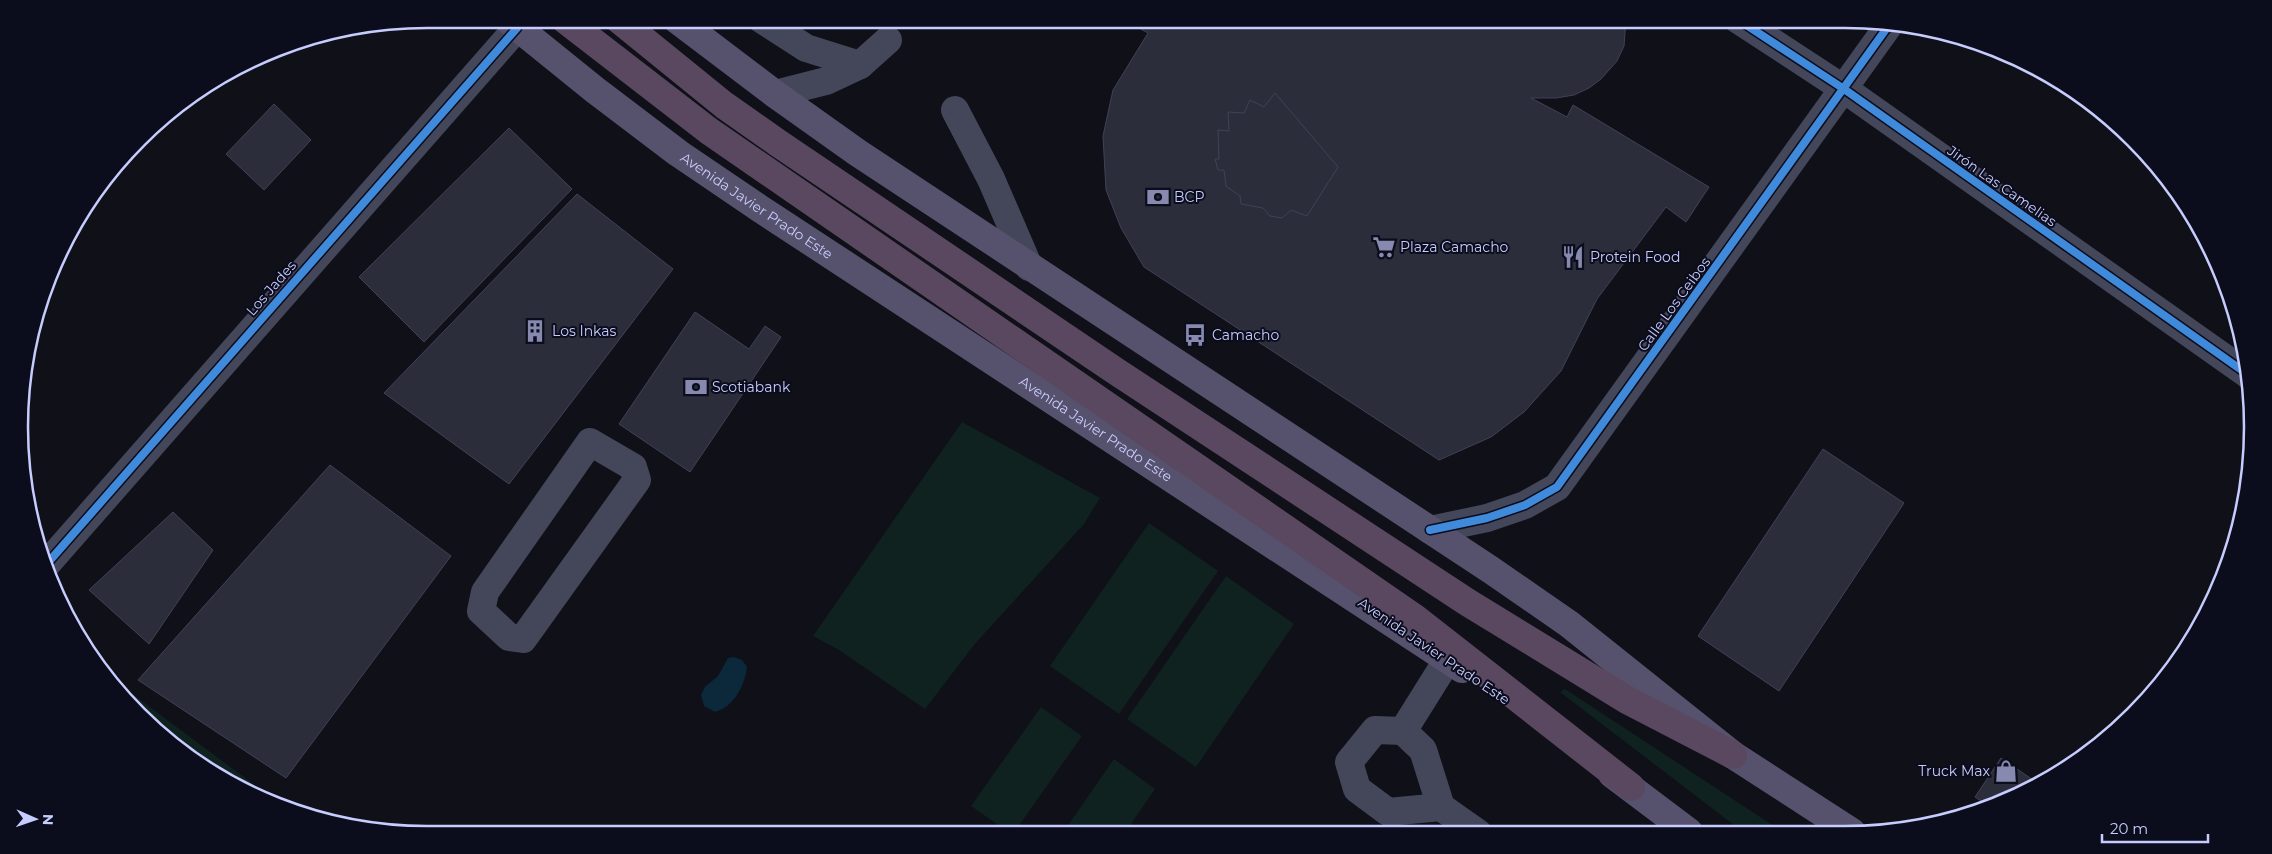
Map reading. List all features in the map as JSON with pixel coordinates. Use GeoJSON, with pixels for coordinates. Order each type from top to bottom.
{"type":"FeatureCollection","features":[{"type":"Feature","properties":{"kind":"highway"},"geometry":{"type":"LineString","coordinates":[[574,28],[709,131],[1415,618],[1631,787]]}},
{"type":"Feature","properties":{"kind":"highway"},"geometry":{"type":"LineString","coordinates":[[629,28],[724,105],[871,208],[1467,602],[1627,700],[1733,754]]}},
{"type":"Feature","properties":{"kind":"main road","name":"Avenida Javier Prado Este"},"geometry":{"type":"LineString","coordinates":[[518,28],[663,141],[759,208],[1448,659],[1631,787],[1681,826]]}},
{"type":"Feature","properties":{"kind":"main road"},"geometry":{"type":"LineString","coordinates":[[688,28],[775,94],[858,153],[1029,267],[1174,360],[1569,624],[1733,754],[1843,826]]}},
{"type":"Feature","properties":{"kind":"street","name":"Los Jades"},"geometry":{"type":"LineString","coordinates":[[51,559],[508,28]]}},
{"type":"Feature","properties":{"kind":"street"},"geometry":{"type":"LineString","coordinates":[[775,28],[806,48],[860,65]]}},
{"type":"Feature","properties":{"kind":"street","name":"Jirón Las Camelias"},"geometry":{"type":"LineString","coordinates":[[1751,28],[1844,89],[2240,369]]}},
{"type":"Feature","properties":{"kind":"street","name":"Calle Los Ceibos"},"geometry":{"type":"LineString","coordinates":[[1430,530],[1487,518],[1525,505],[1557,487],[1885,30]]}},
{"type":"Feature","properties":{"kind":"street"},"geometry":{"type":"LineString","coordinates":[[775,94],[826,81],[860,65],[888,40]]}},
{"type":"Feature","properties":{"kind":"street"},"geometry":{"type":"LineString","coordinates":[[955,110],[991,179],[1029,267]]}},
{"type":"Feature","properties":{"kind":"street"},"geometry":{"type":"LineString","coordinates":[[590,442],[633,467],[637,480],[523,639],[509,637],[482,611],[484,592],[590,442]]}},
{"type":"Feature","properties":{"kind":"street"},"geometry":{"type":"LineString","coordinates":[[1403,731],[1448,659]]}},
{"type":"Feature","properties":{"kind":"street"},"geometry":{"type":"LineString","coordinates":[[1441,807],[1388,812],[1357,789],[1349,762],[1375,730],[1403,731],[1423,750],[1441,807],[1468,826]]}},
{"type":"Feature","properties":{"kind":"green space"},"geometry":{"type":"Polygon","coordinates":[[[962,422],[1100,498],[1084,524],[974,645],[925,709],[839,650],[813,636],[962,422]]]}},
{"type":"Feature","properties":{"kind":"green space"},"geometry":{"type":"Polygon","coordinates":[[[1149,523],[1218,571],[1119,714],[1050,666],[1149,523]]]}},
{"type":"Feature","properties":{"kind":"green space"},"geometry":{"type":"Polygon","coordinates":[[[1226,576],[1294,624],[1196,767],[1127,719],[1226,576]]]}},
{"type":"Feature","properties":{"kind":"green space"},"geometry":{"type":"Polygon","coordinates":[[[1565,689],[1774,826],[1735,826],[1560,692],[1565,689]]]}},
{"type":"Feature","properties":{"kind":"green space"},"geometry":{"type":"Polygon","coordinates":[[[127,690],[262,790],[227,773],[184,744],[127,690]]]}},
{"type":"Feature","properties":{"kind":"green space"},"geometry":{"type":"Polygon","coordinates":[[[1041,707],[1082,736],[1019,826],[1000,826],[971,806],[1041,707]]]}},
{"type":"Feature","properties":{"kind":"green space"},"geometry":{"type":"Polygon","coordinates":[[[1114,759],[1155,789],[1130,826],[1068,826],[1114,759]]]}},
{"type":"Feature","properties":{"kind":"water"},"geometry":{"type":"Polygon","coordinates":[[[734,657],[742,660],[747,667],[744,681],[733,700],[715,712],[704,706],[701,695],[705,687],[718,676],[728,658],[734,657]]]}},
{"type":"Feature","properties":{"kind":"building","name":"Plaza Camacho"},"geometry":{"type":"Polygon","coordinates":[[[1139,28],[1625,28],[1624,46],[1617,61],[1601,79],[1589,88],[1574,95],[1556,98],[1531,98],[1567,117],[1573,105],[1709,187],[1686,222],[1666,207],[1597,299],[1561,371],[1524,412],[1491,437],[1439,460],[1144,267],[1121,228],[1106,190],[1103,136],[1113,90],[1148,33],[1139,28]]]}},
{"type":"Feature","properties":{"kind":"building"},"geometry":{"type":"Polygon","coordinates":[[[1275,93],[1338,167],[1307,216],[1291,210],[1282,218],[1270,216],[1263,208],[1241,204],[1240,196],[1226,186],[1224,170],[1218,170],[1215,159],[1219,159],[1218,130],[1229,131],[1228,112],[1244,113],[1250,100],[1264,107],[1275,93]]]}},
{"type":"Feature","properties":{"kind":"building"},"geometry":{"type":"Polygon","coordinates":[[[274,104],[311,140],[264,190],[226,154],[274,104]]]}},
{"type":"Feature","properties":{"kind":"building"},"geometry":{"type":"Polygon","coordinates":[[[509,128],[572,189],[424,342],[359,277],[509,128]]]}},
{"type":"Feature","properties":{"kind":"building","name":"Los Inkas"},"geometry":{"type":"Polygon","coordinates":[[[577,194],[673,269],[509,484],[384,393],[577,194]]]}},
{"type":"Feature","properties":{"kind":"building","name":"Scotiabank"},"geometry":{"type":"Polygon","coordinates":[[[695,312],[749,349],[765,326],[781,337],[690,472],[619,424],[695,312]]]}},
{"type":"Feature","properties":{"kind":"building"},"geometry":{"type":"Polygon","coordinates":[[[1823,449],[1904,503],[1779,691],[1698,636],[1823,449]]]}},
{"type":"Feature","properties":{"kind":"building"},"geometry":{"type":"Polygon","coordinates":[[[330,465],[451,556],[286,778],[138,680],[330,465]]]}},
{"type":"Feature","properties":{"kind":"building"},"geometry":{"type":"Polygon","coordinates":[[[173,512],[213,550],[149,644],[89,590],[173,512]]]}},
{"type":"Feature","properties":{"kind":"building","name":"Truck Max"},"geometry":{"type":"Polygon","coordinates":[[[2001,758],[2032,780],[1982,802],[1975,797],[2001,758]]]}},
{"type":"Feature","properties":{"kind":"cycle path"},"geometry":{"type":"LineString","coordinates":[[51,560],[517,28]]}},
{"type":"Feature","properties":{"kind":"cycle path"},"geometry":{"type":"LineString","coordinates":[[1751,28],[1844,89],[2240,369]]}},
{"type":"Feature","properties":{"kind":"cycle path"},"geometry":{"type":"LineString","coordinates":[[1430,530],[1487,518],[1525,505],[1557,487],[1886,30]]}},
{"type":"Feature","properties":{"kind":"place","name":"BCP"},"geometry":{"type":"Point","coordinates":[1158,197]}},
{"type":"Feature","properties":{"kind":"place","name":"Plaza Camacho"},"geometry":{"type":"Point","coordinates":[1384,247]}},
{"type":"Feature","properties":{"kind":"place","name":"Protein Food"},"geometry":{"type":"Point","coordinates":[1573,257]}},
{"type":"Feature","properties":{"kind":"place","name":"Los Inkas"},"geometry":{"type":"Point","coordinates":[535,331]}},
{"type":"Feature","properties":{"kind":"place","name":"Camacho"},"geometry":{"type":"Point","coordinates":[1195,335]}},
{"type":"Feature","properties":{"kind":"place","name":"Scotiabank"},"geometry":{"type":"Point","coordinates":[696,387]}},
{"type":"Feature","properties":{"kind":"place","name":"Truck Max"},"geometry":{"type":"Point","coordinates":[2006,771]}}]}
